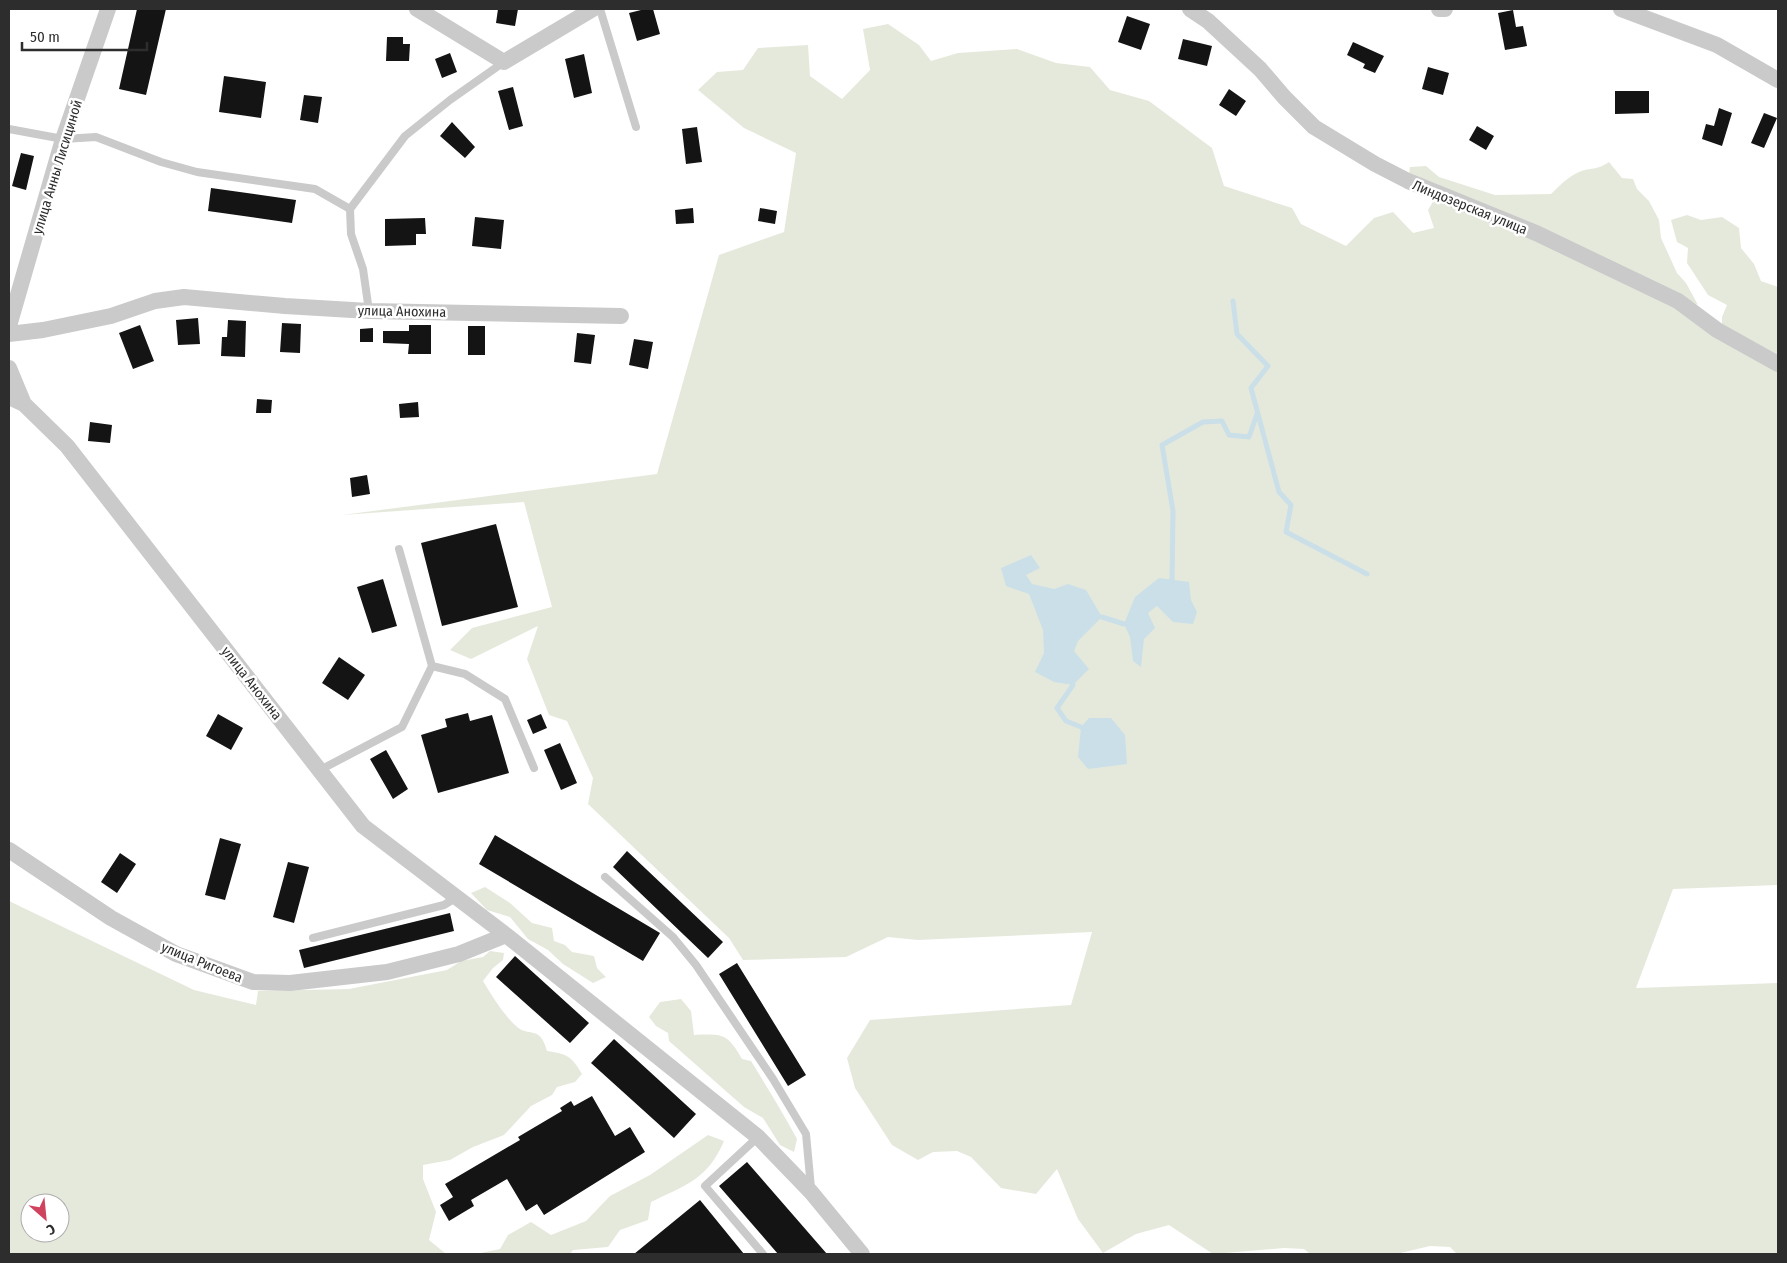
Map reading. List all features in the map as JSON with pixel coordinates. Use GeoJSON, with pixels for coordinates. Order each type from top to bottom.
{"type":"FeatureCollection","features":[{"type":"Feature","properties":{"kind":"street","name":"улица Анны Лисициной"},"geometry":{"type":"LineString","coordinates":[[9,326],[63,139],[108,9]]}},
{"type":"Feature","properties":{"kind":"street"},"geometry":{"type":"LineString","coordinates":[[417,9],[504,62],[592,9]]}},
{"type":"Feature","properties":{"kind":"street","name":"Линдозерская улица"},"geometry":{"type":"LineString","coordinates":[[1190,9],[1208,21],[1260,69],[1284,98],[1314,127],[1375,164],[1408,182],[1536,233],[1678,302],[1716,330],[1778,364]]}},
{"type":"Feature","properties":{"kind":"street"},"geometry":{"type":"LineString","coordinates":[[1439,9],[1445,9]]}},
{"type":"Feature","properties":{"kind":"street"},"geometry":{"type":"LineString","coordinates":[[1621,9],[1717,45],[1778,80]]}},
{"type":"Feature","properties":{"kind":"street","name":"улица Анохина"},"geometry":{"type":"LineString","coordinates":[[9,334],[53,328],[111,316],[155,302],[184,297],[369,311],[621,316]]}},
{"type":"Feature","properties":{"kind":"street","name":"улица Анохина"},"geometry":{"type":"LineString","coordinates":[[9,368],[24,404]]}},
{"type":"Feature","properties":{"kind":"street","name":"улица Анохина"},"geometry":{"type":"LineString","coordinates":[[9,397],[24,404],[67,446],[363,826],[506,935],[758,1137],[811,1192],[862,1254]]}},
{"type":"Feature","properties":{"kind":"street","name":"улица Ригоева"},"geometry":{"type":"LineString","coordinates":[[9,850],[111,918],[176,954],[253,982],[290,983],[386,972],[459,954],[506,935]]}},
{"type":"Feature","properties":{"kind":"lane"},"geometry":{"type":"LineString","coordinates":[[600,9],[636,127]]}},
{"type":"Feature","properties":{"kind":"lane"},"geometry":{"type":"LineString","coordinates":[[369,311],[363,269],[351,234],[350,209],[405,136],[450,100],[504,62]]}},
{"type":"Feature","properties":{"kind":"lane"},"geometry":{"type":"LineString","coordinates":[[9,129],[63,139],[96,137],[161,162],[197,172],[315,188],[350,209]]}},
{"type":"Feature","properties":{"kind":"lane"},"geometry":{"type":"LineString","coordinates":[[320,770],[402,727],[432,666],[399,549]]}},
{"type":"Feature","properties":{"kind":"lane"},"geometry":{"type":"LineString","coordinates":[[432,666],[465,674],[505,699],[534,768]]}},
{"type":"Feature","properties":{"kind":"lane"},"geometry":{"type":"LineString","coordinates":[[605,877],[673,938],[696,965],[773,1079],[806,1134],[811,1192]]}},
{"type":"Feature","properties":{"kind":"lane"},"geometry":{"type":"LineString","coordinates":[[313,938],[444,905],[457,897]]}},
{"type":"Feature","properties":{"kind":"lane"},"geometry":{"type":"LineString","coordinates":[[758,1137],[705,1186],[763,1254]]}},
{"type":"Feature","properties":{"kind":"shaded area"},"geometry":{"type":"Polygon","coordinates":[[[888,24],[919,45],[931,61],[958,53],[1017,49],[1056,63],[1090,67],[1110,90],[1149,101],[1212,148],[1224,186],[1292,208],[1301,224],[1346,246],[1374,218],[1393,212],[1413,233],[1434,228],[1428,210],[1434,200],[1534,239],[1674,307],[1713,336],[1778,372],[1778,885],[1673,889],[1636,988],[1778,983],[1778,1254],[1457,1254],[1450,1247],[1430,1246],[1396,1254],[1310,1254],[1304,1249],[1284,1248],[1213,1254],[1169,1225],[1136,1234],[1103,1253],[1078,1219],[1057,1169],[1036,1194],[1001,1188],[971,1157],[957,1151],[933,1152],[918,1160],[892,1145],[855,1088],[847,1058],[870,1020],[1071,1005],[1092,932],[918,940],[888,937],[846,957],[743,960],[729,938],[588,804],[593,778],[567,721],[549,715],[527,659],[538,626],[471,659],[450,650],[472,628],[552,607],[524,502],[342,515],[657,474],[719,255],[784,232],[796,153],[744,128],[698,90],[717,72],[743,70],[758,48],[808,45],[810,76],[842,99],[870,70],[863,29],[888,24]]]}},
{"type":"Feature","properties":{"kind":"shaded area"},"geometry":{"type":"Polygon","coordinates":[[[1609,162],[1622,178],[1633,179],[1637,189],[1649,201],[1659,220],[1661,238],[1677,273],[1686,283],[1698,305],[1409,174],[1410,167],[1426,166],[1439,177],[1495,195],[1551,194],[1575,174],[1601,167],[1609,162]]]}},
{"type":"Feature","properties":{"kind":"shaded area"},"geometry":{"type":"Polygon","coordinates":[[[1687,215],[1701,220],[1722,217],[1739,228],[1741,248],[1754,264],[1761,281],[1778,287],[1778,356],[1722,326],[1722,317],[1727,305],[1708,295],[1687,263],[1688,248],[1677,242],[1671,220],[1687,215]]]}},
{"type":"Feature","properties":{"kind":"shaded area"},"geometry":{"type":"Polygon","coordinates":[[[485,887],[510,903],[532,923],[552,928],[554,941],[565,945],[572,952],[594,956],[597,968],[606,977],[593,983],[563,964],[548,950],[528,939],[510,917],[487,910],[471,893],[485,887]]]}},
{"type":"Feature","properties":{"kind":"shaded area"},"geometry":{"type":"Polygon","coordinates":[[[9,901],[194,990],[256,1005],[258,991],[349,989],[447,970],[461,961],[483,957],[490,951],[504,953],[503,960],[493,968],[483,981],[494,999],[516,1026],[525,1031],[538,1034],[547,1051],[569,1057],[582,1074],[575,1082],[557,1087],[552,1095],[531,1106],[504,1135],[473,1147],[450,1160],[423,1165],[423,1179],[436,1212],[429,1240],[446,1254],[9,1254],[9,901]]]}},
{"type":"Feature","properties":{"kind":"shaded area"},"geometry":{"type":"Polygon","coordinates":[[[681,999],[691,1011],[694,1035],[718,1035],[723,1037],[732,1044],[742,1059],[751,1061],[797,1139],[794,1152],[780,1145],[763,1118],[744,1107],[669,1041],[668,1033],[656,1026],[649,1017],[660,1002],[681,999]]]}},
{"type":"Feature","properties":{"kind":"shaded area"},"geometry":{"type":"Polygon","coordinates":[[[708,1135],[724,1141],[718,1154],[703,1173],[675,1191],[651,1202],[648,1220],[620,1230],[608,1247],[573,1250],[570,1254],[476,1254],[500,1249],[508,1235],[531,1222],[551,1235],[586,1221],[610,1196],[650,1175],[708,1135]]]}},
{"type":"Feature","properties":{"kind":"water"},"geometry":{"type":"Polygon","coordinates":[[[1031,555],[1040,568],[1026,575],[1032,584],[1054,589],[1068,584],[1086,590],[1102,617],[1078,641],[1074,651],[1089,669],[1073,685],[1054,682],[1035,672],[1044,653],[1043,630],[1029,594],[1006,586],[1001,568],[1031,555]]]}},
{"type":"Feature","properties":{"kind":"water"},"geometry":{"type":"Polygon","coordinates":[[[1159,578],[1189,582],[1191,600],[1197,612],[1193,624],[1173,622],[1157,606],[1148,613],[1155,628],[1144,639],[1141,667],[1133,661],[1130,637],[1124,624],[1135,597],[1159,578]]]}},
{"type":"Feature","properties":{"kind":"water"},"geometry":{"type":"Polygon","coordinates":[[[1089,718],[1111,718],[1125,735],[1127,764],[1088,769],[1078,757],[1081,727],[1089,718]]]}},
{"type":"Feature","properties":{"kind":"building"},"geometry":{"type":"Polygon","coordinates":[[[137,9],[166,9],[146,95],[119,89],[137,9]]]}},
{"type":"Feature","properties":{"kind":"building"},"geometry":{"type":"Polygon","coordinates":[[[498,9],[518,9],[515,26],[496,23],[498,9]]]}},
{"type":"Feature","properties":{"kind":"building"},"geometry":{"type":"Polygon","coordinates":[[[653,9],[660,34],[637,41],[629,13],[653,9]]]}},
{"type":"Feature","properties":{"kind":"building"},"geometry":{"type":"Polygon","coordinates":[[[1513,10],[1516,27],[1523,26],[1527,46],[1505,50],[1498,13],[1513,10]]]}},
{"type":"Feature","properties":{"kind":"building"},"geometry":{"type":"Polygon","coordinates":[[[1127,16],[1150,24],[1141,50],[1118,42],[1127,16]]]}},
{"type":"Feature","properties":{"kind":"building"},"geometry":{"type":"Polygon","coordinates":[[[387,37],[403,37],[403,44],[410,44],[409,61],[386,61],[387,37]]]}},
{"type":"Feature","properties":{"kind":"building"},"geometry":{"type":"Polygon","coordinates":[[[1183,39],[1212,46],[1207,66],[1178,59],[1183,39]]]}},
{"type":"Feature","properties":{"kind":"building"},"geometry":{"type":"Polygon","coordinates":[[[1353,42],[1384,56],[1375,73],[1363,68],[1365,64],[1347,55],[1353,42]]]}},
{"type":"Feature","properties":{"kind":"building"},"geometry":{"type":"Polygon","coordinates":[[[450,53],[457,72],[442,78],[435,59],[450,53]]]}},
{"type":"Feature","properties":{"kind":"building"},"geometry":{"type":"Polygon","coordinates":[[[584,54],[592,93],[574,98],[565,59],[584,54]]]}},
{"type":"Feature","properties":{"kind":"building"},"geometry":{"type":"Polygon","coordinates":[[[1428,67],[1449,73],[1443,95],[1422,89],[1428,67]]]}},
{"type":"Feature","properties":{"kind":"building"},"geometry":{"type":"Polygon","coordinates":[[[224,76],[266,82],[261,118],[219,112],[224,76]]]}},
{"type":"Feature","properties":{"kind":"building"},"geometry":{"type":"Polygon","coordinates":[[[513,87],[523,126],[509,130],[498,91],[513,87]]]}},
{"type":"Feature","properties":{"kind":"building"},"geometry":{"type":"Polygon","coordinates":[[[1229,89],[1246,101],[1236,116],[1219,105],[1229,89]]]}},
{"type":"Feature","properties":{"kind":"building"},"geometry":{"type":"Polygon","coordinates":[[[1615,91],[1649,91],[1649,113],[1615,114],[1615,91]]]}},
{"type":"Feature","properties":{"kind":"building"},"geometry":{"type":"Polygon","coordinates":[[[304,95],[322,97],[318,123],[300,120],[304,95]]]}},
{"type":"Feature","properties":{"kind":"building"},"geometry":{"type":"Polygon","coordinates":[[[1719,108],[1732,113],[1722,146],[1702,139],[1706,124],[1714,126],[1719,108]]]}},
{"type":"Feature","properties":{"kind":"building"},"geometry":{"type":"Polygon","coordinates":[[[1764,113],[1777,118],[1764,148],[1751,143],[1764,113]]]}},
{"type":"Feature","properties":{"kind":"building"},"geometry":{"type":"Polygon","coordinates":[[[452,122],[475,147],[465,158],[440,136],[452,122]]]}},
{"type":"Feature","properties":{"kind":"building"},"geometry":{"type":"Polygon","coordinates":[[[1477,126],[1494,136],[1486,150],[1469,140],[1477,126]]]}},
{"type":"Feature","properties":{"kind":"building"},"geometry":{"type":"Polygon","coordinates":[[[697,127],[702,162],[686,164],[682,129],[697,127]]]}},
{"type":"Feature","properties":{"kind":"building"},"geometry":{"type":"Polygon","coordinates":[[[21,153],[34,156],[26,190],[12,186],[21,153]]]}},
{"type":"Feature","properties":{"kind":"building"},"geometry":{"type":"Polygon","coordinates":[[[211,188],[296,200],[292,223],[208,211],[211,188]]]}},
{"type":"Feature","properties":{"kind":"building"},"geometry":{"type":"Polygon","coordinates":[[[693,208],[694,223],[676,224],[675,210],[693,208]]]}},
{"type":"Feature","properties":{"kind":"building"},"geometry":{"type":"Polygon","coordinates":[[[760,208],[777,211],[775,224],[758,221],[760,208]]]}},
{"type":"Feature","properties":{"kind":"building"},"geometry":{"type":"Polygon","coordinates":[[[475,217],[504,220],[501,249],[472,246],[475,217]]]}},
{"type":"Feature","properties":{"kind":"building"},"geometry":{"type":"Polygon","coordinates":[[[425,218],[426,234],[416,234],[416,245],[385,246],[385,219],[425,218]]]}},
{"type":"Feature","properties":{"kind":"building"},"geometry":{"type":"Polygon","coordinates":[[[198,318],[200,344],[178,345],[176,320],[198,318]]]}},
{"type":"Feature","properties":{"kind":"building"},"geometry":{"type":"Polygon","coordinates":[[[228,320],[246,321],[245,357],[221,356],[222,337],[227,337],[228,320]]]}},
{"type":"Feature","properties":{"kind":"building"},"geometry":{"type":"Polygon","coordinates":[[[282,323],[301,324],[300,353],[280,352],[282,323]]]}},
{"type":"Feature","properties":{"kind":"building"},"geometry":{"type":"Polygon","coordinates":[[[140,325],[154,361],[133,369],[119,333],[140,325]]]}},
{"type":"Feature","properties":{"kind":"building"},"geometry":{"type":"Polygon","coordinates":[[[409,325],[431,325],[431,354],[408,354],[409,344],[383,343],[383,331],[409,331],[409,325]]]}},
{"type":"Feature","properties":{"kind":"building"},"geometry":{"type":"Polygon","coordinates":[[[468,326],[485,326],[485,355],[468,355],[468,326]]]}},
{"type":"Feature","properties":{"kind":"building"},"geometry":{"type":"Polygon","coordinates":[[[373,328],[373,342],[360,342],[360,329],[373,328]]]}},
{"type":"Feature","properties":{"kind":"building"},"geometry":{"type":"Polygon","coordinates":[[[577,333],[595,335],[591,364],[574,362],[577,333]]]}},
{"type":"Feature","properties":{"kind":"building"},"geometry":{"type":"Polygon","coordinates":[[[634,339],[653,342],[648,369],[629,365],[634,339]]]}},
{"type":"Feature","properties":{"kind":"building"},"geometry":{"type":"Polygon","coordinates":[[[257,399],[272,400],[271,413],[256,413],[257,399]]]}},
{"type":"Feature","properties":{"kind":"building"},"geometry":{"type":"Polygon","coordinates":[[[418,402],[419,417],[400,418],[399,404],[418,402]]]}},
{"type":"Feature","properties":{"kind":"building"},"geometry":{"type":"Polygon","coordinates":[[[90,422],[112,425],[110,443],[88,441],[90,422]]]}},
{"type":"Feature","properties":{"kind":"building"},"geometry":{"type":"Polygon","coordinates":[[[367,475],[370,494],[352,497],[350,478],[367,475]]]}},
{"type":"Feature","properties":{"kind":"building"},"geometry":{"type":"Polygon","coordinates":[[[496,524],[518,607],[442,626],[421,543],[496,524]]]}},
{"type":"Feature","properties":{"kind":"building"},"geometry":{"type":"Polygon","coordinates":[[[383,579],[397,626],[372,633],[357,587],[383,579]]]}},
{"type":"Feature","properties":{"kind":"building"},"geometry":{"type":"Polygon","coordinates":[[[339,657],[365,675],[348,700],[322,683],[339,657]]]}},
{"type":"Feature","properties":{"kind":"building"},"geometry":{"type":"Polygon","coordinates":[[[468,713],[470,721],[492,715],[509,773],[438,793],[421,735],[447,727],[445,719],[468,713]]]}},
{"type":"Feature","properties":{"kind":"building"},"geometry":{"type":"Polygon","coordinates":[[[218,714],[243,728],[231,750],[206,736],[218,714]]]}},
{"type":"Feature","properties":{"kind":"building"},"geometry":{"type":"Polygon","coordinates":[[[541,714],[547,728],[533,734],[527,720],[541,714]]]}},
{"type":"Feature","properties":{"kind":"building"},"geometry":{"type":"Polygon","coordinates":[[[560,743],[577,783],[561,790],[544,750],[560,743]]]}},
{"type":"Feature","properties":{"kind":"building"},"geometry":{"type":"Polygon","coordinates":[[[386,750],[408,789],[393,799],[370,759],[386,750]]]}},
{"type":"Feature","properties":{"kind":"building"},"geometry":{"type":"Polygon","coordinates":[[[495,835],[660,933],[643,961],[479,864],[495,835]]]}},
{"type":"Feature","properties":{"kind":"building"},"geometry":{"type":"Polygon","coordinates":[[[220,838],[241,844],[225,900],[205,895],[220,838]]]}},
{"type":"Feature","properties":{"kind":"building"},"geometry":{"type":"Polygon","coordinates":[[[627,851],[723,942],[708,958],[613,867],[627,851]]]}},
{"type":"Feature","properties":{"kind":"building"},"geometry":{"type":"Polygon","coordinates":[[[120,853],[136,864],[117,893],[101,882],[120,853]]]}},
{"type":"Feature","properties":{"kind":"building"},"geometry":{"type":"Polygon","coordinates":[[[288,862],[309,867],[294,923],[273,917],[288,862]]]}},
{"type":"Feature","properties":{"kind":"building"},"geometry":{"type":"Polygon","coordinates":[[[450,913],[454,931],[304,968],[299,950],[450,913]]]}},
{"type":"Feature","properties":{"kind":"building"},"geometry":{"type":"Polygon","coordinates":[[[515,956],[589,1023],[570,1043],[496,977],[515,956]]]}},
{"type":"Feature","properties":{"kind":"building"},"geometry":{"type":"Polygon","coordinates":[[[737,963],[806,1075],[788,1086],[719,974],[737,963]]]}},
{"type":"Feature","properties":{"kind":"building"},"geometry":{"type":"Polygon","coordinates":[[[614,1039],[696,1114],[674,1138],[591,1063],[614,1039]]]}},
{"type":"Feature","properties":{"kind":"building"},"geometry":{"type":"Polygon","coordinates":[[[592,1096],[615,1136],[630,1127],[645,1152],[544,1215],[537,1204],[526,1211],[507,1179],[471,1200],[474,1206],[449,1221],[440,1205],[453,1197],[445,1184],[520,1140],[518,1137],[562,1111],[560,1108],[571,1101],[574,1106],[592,1096]]]}},
{"type":"Feature","properties":{"kind":"building"},"geometry":{"type":"Polygon","coordinates":[[[747,1162],[827,1254],[778,1254],[719,1186],[747,1162]]]}},
{"type":"Feature","properties":{"kind":"building"},"geometry":{"type":"Polygon","coordinates":[[[700,1200],[744,1254],[634,1254],[700,1200]]]}},
{"type":"Feature","properties":{"kind":"waterway"},"geometry":{"type":"LineString","coordinates":[[1233,301],[1237,334],[1268,366],[1251,388],[1279,492],[1291,505],[1286,532],[1367,574]]}},
{"type":"Feature","properties":{"kind":"waterway"},"geometry":{"type":"LineString","coordinates":[[1172,581],[1173,511],[1162,445],[1203,422],[1222,421],[1229,435],[1249,437],[1257,414]]}},
{"type":"Feature","properties":{"kind":"waterway"},"geometry":{"type":"LineString","coordinates":[[1102,617],[1124,624]]}},
{"type":"Feature","properties":{"kind":"waterway"},"geometry":{"type":"LineString","coordinates":[[1073,685],[1057,708],[1066,721],[1081,727]]}}]}
